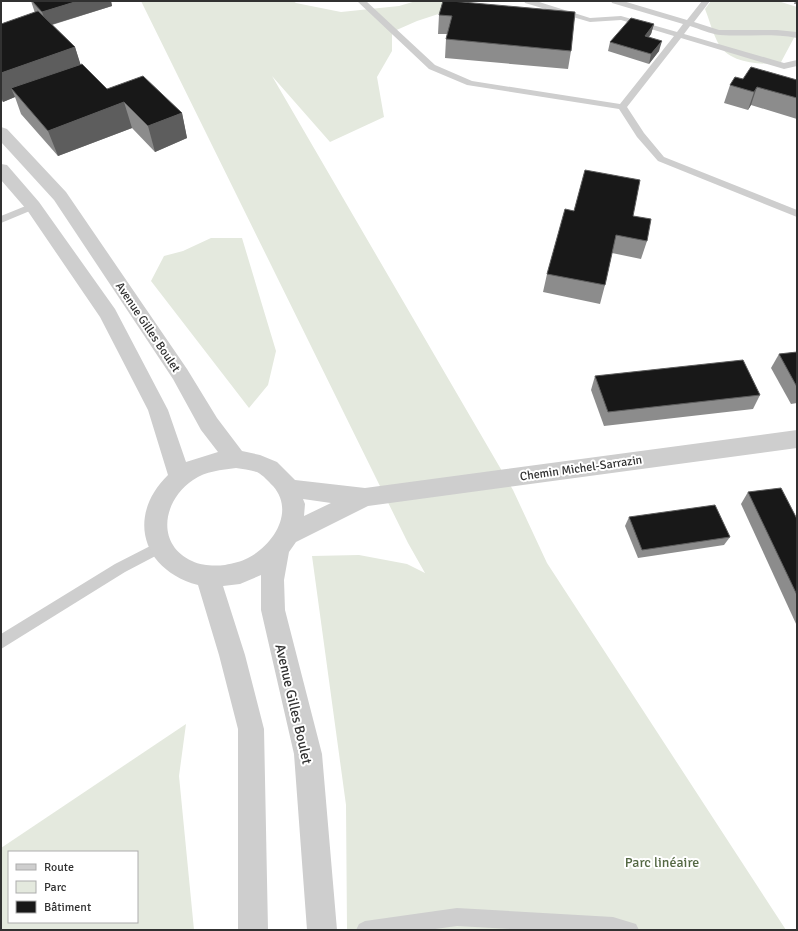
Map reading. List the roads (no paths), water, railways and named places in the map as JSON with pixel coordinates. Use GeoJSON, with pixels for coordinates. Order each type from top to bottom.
{"type":"FeatureCollection","features":[{"type":"Feature","properties":{"kind":"street","name":"Avenue Gilles Boulet"},"geometry":{"type":"LineString","coordinates":[[1,132],[60,196],[180,374],[209,424],[236,459]]}},
{"type":"Feature","properties":{"kind":"street"},"geometry":{"type":"LineString","coordinates":[[1,169],[33,206],[108,314],[158,410],[180,477]]}},
{"type":"Feature","properties":{"kind":"street"},"geometry":{"type":"LineString","coordinates":[[33,206],[60,196]]}},
{"type":"Feature","properties":{"kind":"street","name":"Chemin Michel-Sarrazin"},"geometry":{"type":"LineString","coordinates":[[287,488],[365,497],[797,438]]}},
{"type":"Feature","properties":{"kind":"street","name":"Avenue Gilles Boulet"},"geometry":{"type":"LineString","coordinates":[[283,542],[264,563],[246,572],[227,576],[208,576],[188,571],[172,561],[160,547],[155,529],[157,510],[166,492],[180,477],[197,467],[210,463],[236,459],[255,462],[272,470],[285,483],[292,498],[294,516],[283,542],[272,580],[273,610],[308,754],[322,930]]}},
{"type":"Feature","properties":{"kind":"street","name":"Chemin Michel-Sarrazin"},"geometry":{"type":"LineString","coordinates":[[283,542],[365,497]]}},
{"type":"Feature","properties":{"kind":"street"},"geometry":{"type":"LineString","coordinates":[[208,576],[232,655],[251,729],[253,930]]}},
{"type":"Feature","properties":{"kind":"lane"},"geometry":{"type":"LineString","coordinates":[[361,1],[432,67],[470,83],[622,107],[640,135],[661,159],[797,214]]}},
{"type":"Feature","properties":{"kind":"lane"},"geometry":{"type":"LineString","coordinates":[[528,1],[590,20],[621,18],[680,34],[784,66],[797,63]]}},
{"type":"Feature","properties":{"kind":"lane"},"geometry":{"type":"LineString","coordinates":[[615,1],[718,32],[735,34],[780,32],[797,35]]}},
{"type":"Feature","properties":{"kind":"lane"},"geometry":{"type":"LineString","coordinates":[[622,107],[706,1]]}},
{"type":"Feature","properties":{"kind":"lane"},"geometry":{"type":"LineString","coordinates":[[621,18],[633,7]]}},
{"type":"Feature","properties":{"kind":"lane"},"geometry":{"type":"LineString","coordinates":[[543,13],[557,10]]}},
{"type":"Feature","properties":{"kind":"lane"},"geometry":{"type":"LineString","coordinates":[[1,220],[33,206]]}},
{"type":"Feature","properties":{"kind":"lane"},"geometry":{"type":"LineString","coordinates":[[1,642],[120,568],[160,547]]}},
{"type":"Feature","properties":{"kind":"lane"},"geometry":{"type":"LineString","coordinates":[[364,930],[457,918],[613,926],[630,930]]}},
{"type":"Feature","properties":{"kind":"park label","name":"Parc linéaire"},"geometry":{"type":"Point","coordinates":[662,862]}}]}
